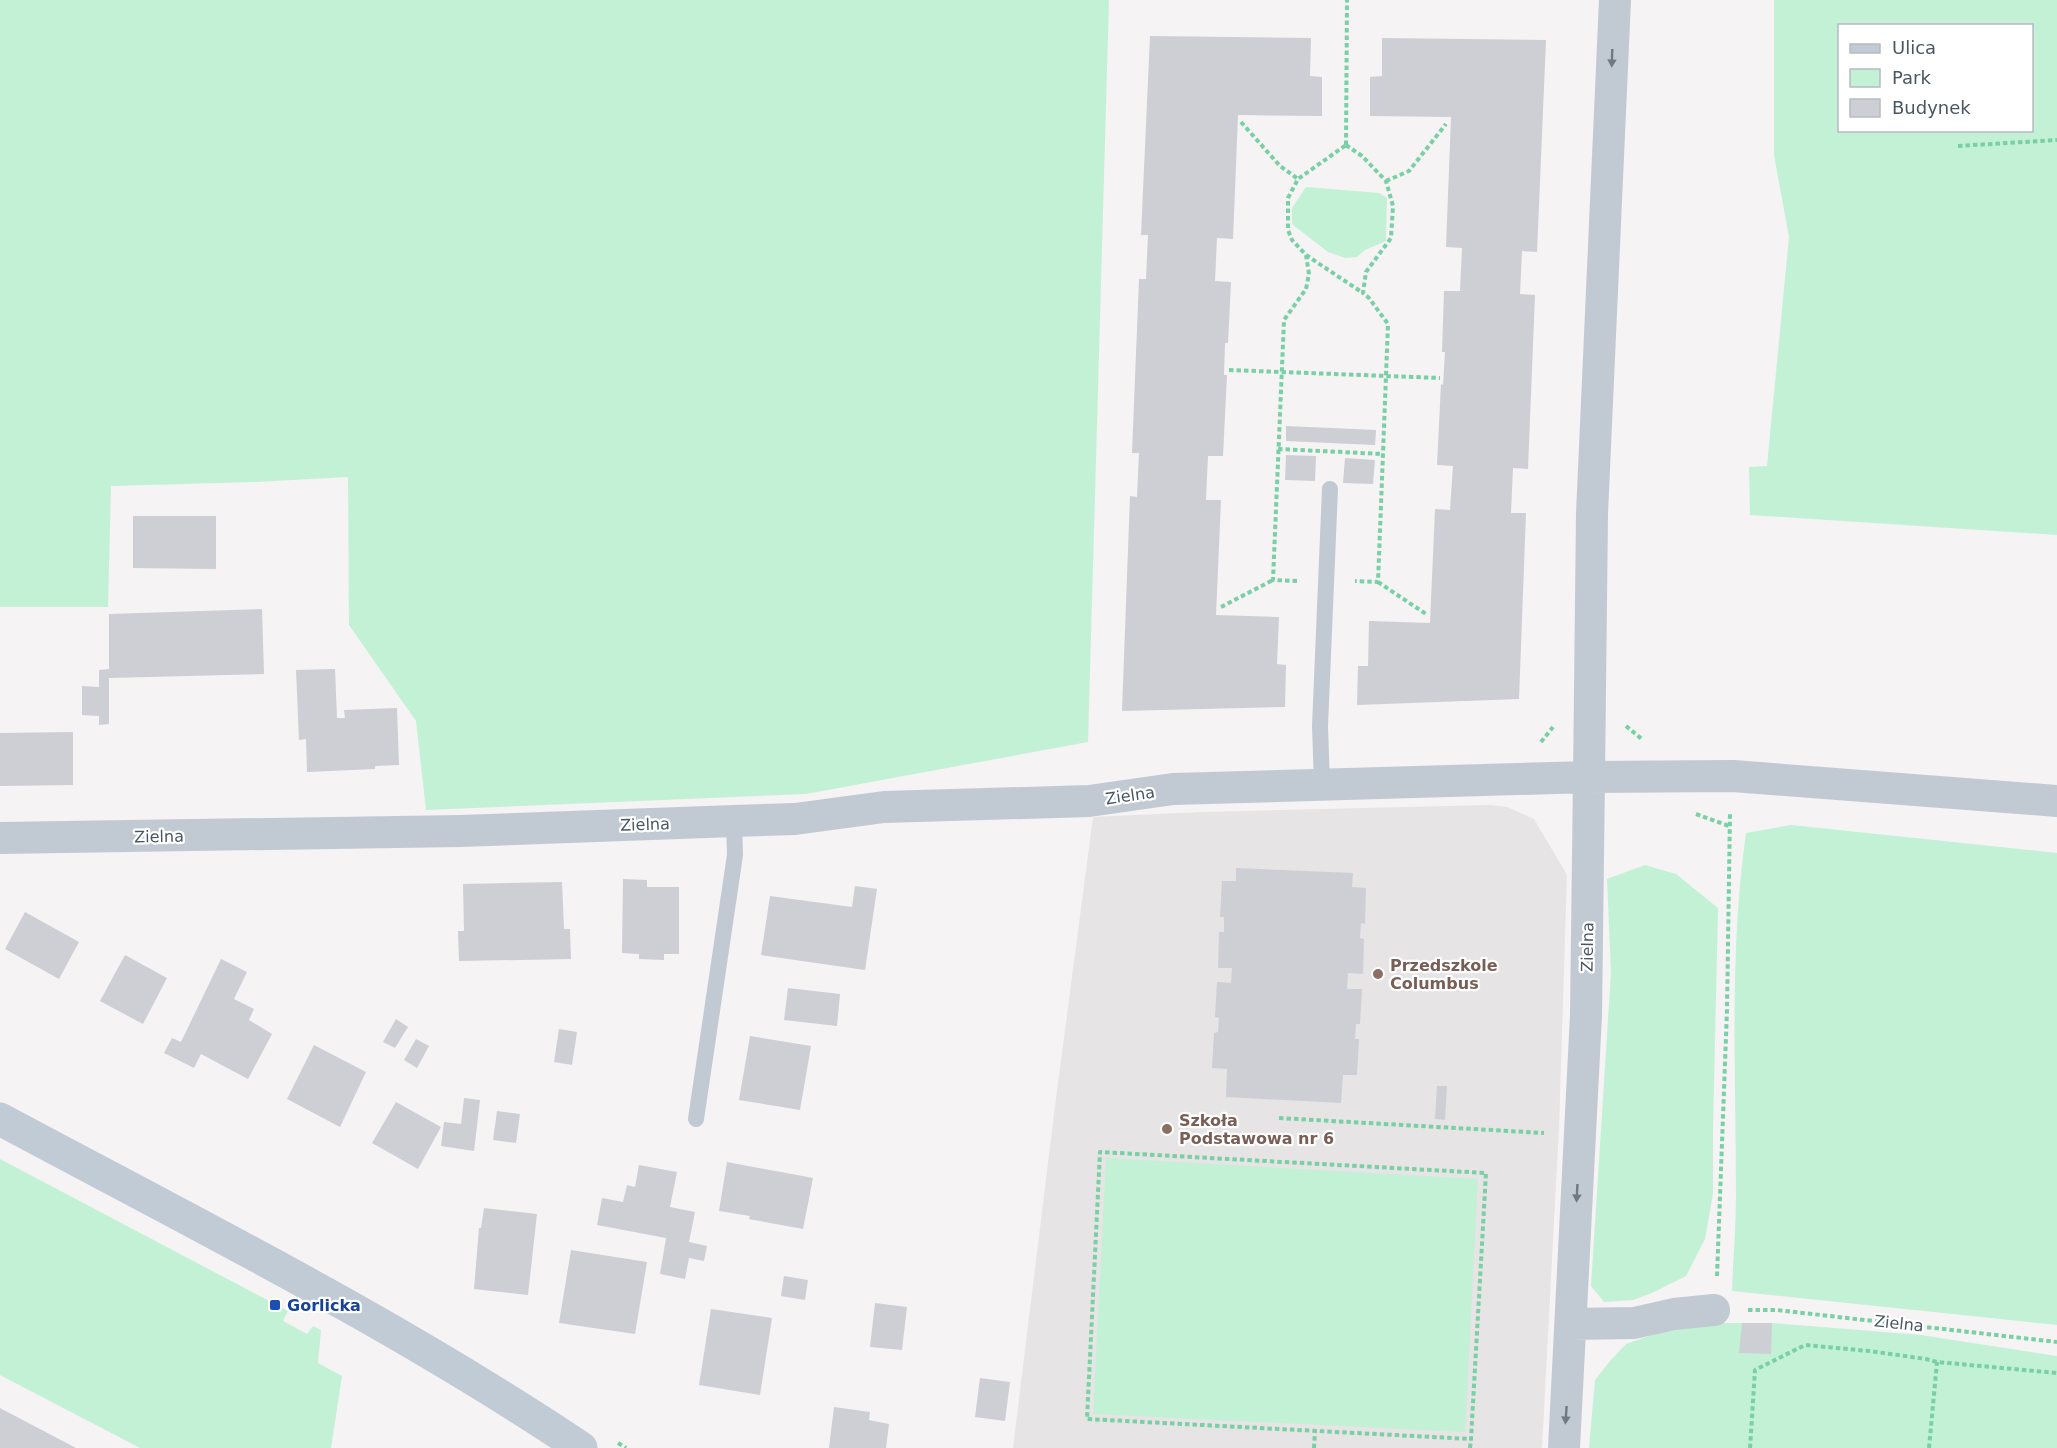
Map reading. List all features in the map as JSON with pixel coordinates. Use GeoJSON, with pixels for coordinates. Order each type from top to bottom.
{"type":"FeatureCollection","features":[{"type":"Feature","properties":{"kind":"street"},"geometry":{"type":"LineString","coordinates":[[1615,0],[1592,514],[1589,777],[1732,776],[1914,788],[2057,801]]}},
{"type":"Feature","properties":{"kind":"street","name":"Zielna"},"geometry":{"type":"LineString","coordinates":[[0,838],[460,831],[795,819],[884,807],[1089,801],[1173,789],[1589,777],[1586,991],[1564,1448]]}},
{"type":"Feature","properties":{"kind":"street"},"geometry":{"type":"LineString","coordinates":[[0,1119],[341,1302],[461,1372],[581,1448]]}},
{"type":"Feature","properties":{"kind":"street"},"geometry":{"type":"LineString","coordinates":[[1571,1324],[1634,1323],[1674,1314],[1714,1310]]}},
{"type":"Feature","properties":{"kind":"lane"},"geometry":{"type":"LineString","coordinates":[[1322,785],[1320,726],[1330,489]]}},
{"type":"Feature","properties":{"kind":"lane"},"geometry":{"type":"LineString","coordinates":[[696,1119],[735,855],[734,821]]}},
{"type":"Feature","properties":{"kind":"path"},"geometry":{"type":"LineString","coordinates":[[1346,145],[1347,0]]}},
{"type":"Feature","properties":{"kind":"path"},"geometry":{"type":"LineString","coordinates":[[1241,122],[1280,166],[1298,179]]}},
{"type":"Feature","properties":{"kind":"path"},"geometry":{"type":"LineString","coordinates":[[1386,181],[1408,171],[1446,124]]}},
{"type":"Feature","properties":{"kind":"path"},"geometry":{"type":"LineString","coordinates":[[1958,146],[2057,140]]}},
{"type":"Feature","properties":{"kind":"path"},"geometry":{"type":"LineString","coordinates":[[1346,145],[1298,179],[1288,198],[1288,230],[1292,240],[1306,255],[1369,298],[1388,324],[1378,582]]}},
{"type":"Feature","properties":{"kind":"path"},"geometry":{"type":"LineString","coordinates":[[1346,145],[1362,156],[1386,181],[1393,206],[1391,238],[1366,272],[1363,293]]}},
{"type":"Feature","properties":{"kind":"path"},"geometry":{"type":"LineString","coordinates":[[1273,580],[1284,320],[1306,289],[1309,274],[1306,255]]}},
{"type":"Feature","properties":{"kind":"path"},"geometry":{"type":"LineString","coordinates":[[1229,370],[1440,378]]}},
{"type":"Feature","properties":{"kind":"path"},"geometry":{"type":"LineString","coordinates":[[1278,449],[1383,454]]}},
{"type":"Feature","properties":{"kind":"path"},"geometry":{"type":"LineString","coordinates":[[1221,607],[1273,580],[1305,582]]}},
{"type":"Feature","properties":{"kind":"path"},"geometry":{"type":"LineString","coordinates":[[1346,580],[1378,582],[1426,614]]}},
{"type":"Feature","properties":{"kind":"path"},"geometry":{"type":"LineString","coordinates":[[1714,1310],[1719,1260],[1727,1010],[1729,826]]}},
{"type":"Feature","properties":{"kind":"path"},"geometry":{"type":"LineString","coordinates":[[1279,1118],[1580,1135]]}},
{"type":"Feature","properties":{"kind":"path"},"geometry":{"type":"LineString","coordinates":[[1470,1448],[1471,1439],[1486,1173],[1100,1152],[1087,1419],[1471,1439]]}},
{"type":"Feature","properties":{"kind":"path","name":"Zielna"},"geometry":{"type":"LineString","coordinates":[[1714,1310],[1777,1310],[2057,1342]]}},
{"type":"Feature","properties":{"kind":"path"},"geometry":{"type":"LineString","coordinates":[[1750,1448],[1755,1370],[1805,1345],[1869,1351],[1936,1362],[2057,1373]]}},
{"type":"Feature","properties":{"kind":"path"},"geometry":{"type":"LineString","coordinates":[[1929,1448],[1936,1362]]}},
{"type":"Feature","properties":{"kind":"path"},"geometry":{"type":"LineString","coordinates":[[1314,1448],[1315,1431]]}},
{"type":"Feature","properties":{"kind":"shaded area","name":"Szkoła Podstawowa nr 6"},"geometry":{"type":"Polygon","coordinates":[[[1490,805],[1507,807],[1534,819],[1567,875],[1559,1127],[1542,1448],[1013,1448],[1093,817],[1490,805]]]}},
{"type":"Feature","properties":{"kind":"green space"},"geometry":{"type":"Polygon","coordinates":[[[0,0],[1109,0],[1088,742],[806,794],[426,810],[416,721],[349,625],[348,477],[111,486],[108,607],[0,607],[0,0]]]}},
{"type":"Feature","properties":{"kind":"green space"},"geometry":{"type":"Polygon","coordinates":[[[1774,0],[2057,0],[2057,535],[1750,515],[1749,467],[1767,466],[1789,237],[1774,155],[1774,0]]]}},
{"type":"Feature","properties":{"kind":"green space"},"geometry":{"type":"Polygon","coordinates":[[[1306,187],[1379,193],[1387,198],[1386,241],[1365,250],[1357,257],[1345,258],[1328,252],[1292,224],[1292,208],[1306,187]]]}},
{"type":"Feature","properties":{"kind":"green space"},"geometry":{"type":"Polygon","coordinates":[[[1791,825],[2057,853],[2057,1325],[1732,1291],[1736,1219],[1735,968],[1746,833],[1791,825]]]}},
{"type":"Feature","properties":{"kind":"green space"},"geometry":{"type":"Polygon","coordinates":[[[1645,865],[1676,874],[1718,908],[1713,1194],[1705,1239],[1686,1276],[1633,1300],[1604,1302],[1591,1286],[1611,973],[1607,879],[1645,865]]]}},
{"type":"Feature","properties":{"kind":"green space"},"geometry":{"type":"Polygon","coordinates":[[[1106,1158],[1478,1179],[1465,1432],[1093,1414],[1106,1158]]]}},
{"type":"Feature","properties":{"kind":"green space"},"geometry":{"type":"Polygon","coordinates":[[[0,1159],[288,1311],[283,1321],[307,1334],[313,1326],[321,1330],[318,1363],[342,1376],[331,1448],[140,1448],[0,1375],[0,1159]]]}},
{"type":"Feature","properties":{"kind":"green space"},"geometry":{"type":"Polygon","coordinates":[[[1695,1323],[1772,1323],[1921,1335],[2057,1356],[2057,1448],[1589,1448],[1595,1380],[1611,1360],[1626,1344],[1669,1329],[1695,1323]]]}},
{"type":"Feature","properties":{"kind":"building"},"geometry":{"type":"Polygon","coordinates":[[[1150,36],[1311,38],[1310,76],[1322,77],[1322,116],[1238,115],[1233,239],[1217,238],[1215,281],[1231,282],[1228,343],[1225,343],[1224,375],[1227,375],[1223,456],[1208,456],[1206,500],[1221,500],[1216,615],[1279,617],[1277,664],[1286,665],[1285,707],[1122,711],[1130,496],[1137,497],[1139,453],[1132,453],[1139,279],[1146,279],[1148,235],[1141,235],[1150,36]]]}},
{"type":"Feature","properties":{"kind":"building"},"geometry":{"type":"Polygon","coordinates":[[[1382,38],[1546,40],[1537,252],[1522,251],[1520,294],[1535,295],[1528,469],[1513,468],[1511,513],[1526,513],[1519,699],[1357,705],[1358,666],[1368,666],[1369,621],[1430,623],[1435,509],[1450,510],[1453,466],[1437,465],[1445,352],[1442,352],[1444,291],[1460,291],[1462,248],[1446,247],[1451,117],[1370,116],[1370,77],[1382,76],[1382,38]]]}},
{"type":"Feature","properties":{"kind":"building"},"geometry":{"type":"Polygon","coordinates":[[[1286,426],[1376,430],[1375,445],[1286,441],[1286,426]]]}},
{"type":"Feature","properties":{"kind":"building"},"geometry":{"type":"Polygon","coordinates":[[[1286,455],[1316,456],[1315,481],[1285,480],[1286,455]]]}},
{"type":"Feature","properties":{"kind":"building"},"geometry":{"type":"Polygon","coordinates":[[[1345,458],[1375,460],[1373,484],[1343,483],[1345,458]]]}},
{"type":"Feature","properties":{"kind":"building"},"geometry":{"type":"Polygon","coordinates":[[[133,516],[216,516],[216,569],[133,568],[133,516]]]}},
{"type":"Feature","properties":{"kind":"building"},"geometry":{"type":"Polygon","coordinates":[[[262,609],[264,674],[109,678],[109,724],[99,725],[99,716],[82,715],[82,686],[99,687],[99,670],[109,669],[109,614],[262,609]]]}},
{"type":"Feature","properties":{"kind":"building"},"geometry":{"type":"Polygon","coordinates":[[[335,669],[337,718],[345,718],[344,710],[397,708],[399,765],[375,766],[375,769],[307,772],[306,739],[299,740],[296,670],[335,669]]]}},
{"type":"Feature","properties":{"kind":"building"},"geometry":{"type":"Polygon","coordinates":[[[73,732],[73,785],[0,786],[0,733],[73,732]]]}},
{"type":"Feature","properties":{"kind":"building"},"geometry":{"type":"Polygon","coordinates":[[[1236,868],[1353,873],[1352,887],[1366,888],[1365,924],[1361,923],[1360,938],[1364,939],[1363,974],[1348,973],[1347,989],[1362,989],[1360,1024],[1356,1024],[1355,1039],[1359,1039],[1357,1075],[1343,1075],[1341,1103],[1226,1097],[1227,1069],[1212,1068],[1214,1033],[1218,1032],[1219,1018],[1215,1017],[1217,982],[1231,983],[1232,968],[1218,968],[1219,932],[1224,932],[1224,917],[1220,917],[1222,881],[1236,881],[1236,868]]]}},
{"type":"Feature","properties":{"kind":"building"},"geometry":{"type":"Polygon","coordinates":[[[623,879],[647,880],[647,887],[679,887],[679,954],[664,954],[664,960],[639,959],[639,954],[622,953],[623,879]]]}},
{"type":"Feature","properties":{"kind":"building"},"geometry":{"type":"Polygon","coordinates":[[[562,882],[564,929],[570,929],[571,959],[459,961],[458,931],[464,931],[463,884],[562,882]]]}},
{"type":"Feature","properties":{"kind":"building"},"geometry":{"type":"Polygon","coordinates":[[[855,886],[877,889],[865,970],[761,955],[770,896],[852,907],[855,886]]]}},
{"type":"Feature","properties":{"kind":"building"},"geometry":{"type":"Polygon","coordinates":[[[25,912],[79,942],[59,979],[5,949],[25,912]]]}},
{"type":"Feature","properties":{"kind":"building"},"geometry":{"type":"Polygon","coordinates":[[[125,955],[167,978],[143,1024],[100,1001],[125,955]]]}},
{"type":"Feature","properties":{"kind":"building"},"geometry":{"type":"Polygon","coordinates":[[[221,959],[247,972],[234,999],[254,1009],[249,1020],[272,1034],[248,1079],[201,1054],[194,1068],[164,1053],[172,1038],[181,1042],[221,959]]]}},
{"type":"Feature","properties":{"kind":"building"},"geometry":{"type":"Polygon","coordinates":[[[788,988],[840,994],[837,1026],[784,1020],[788,988]]]}},
{"type":"Feature","properties":{"kind":"building"},"geometry":{"type":"Polygon","coordinates":[[[396,1019],[408,1027],[395,1048],[383,1042],[396,1019]]]}},
{"type":"Feature","properties":{"kind":"building"},"geometry":{"type":"Polygon","coordinates":[[[559,1029],[577,1032],[572,1065],[554,1062],[559,1029]]]}},
{"type":"Feature","properties":{"kind":"building"},"geometry":{"type":"Polygon","coordinates":[[[750,1036],[811,1046],[800,1110],[739,1100],[750,1036]]]}},
{"type":"Feature","properties":{"kind":"building"},"geometry":{"type":"Polygon","coordinates":[[[416,1039],[429,1046],[417,1068],[404,1060],[416,1039]]]}},
{"type":"Feature","properties":{"kind":"building"},"geometry":{"type":"Polygon","coordinates":[[[314,1045],[366,1072],[340,1127],[287,1099],[314,1045]]]}},
{"type":"Feature","properties":{"kind":"building"},"geometry":{"type":"Polygon","coordinates":[[[1437,1086],[1447,1086],[1445,1120],[1435,1119],[1437,1086]]]}},
{"type":"Feature","properties":{"kind":"building"},"geometry":{"type":"Polygon","coordinates":[[[464,1098],[480,1100],[474,1151],[441,1146],[444,1122],[461,1124],[464,1098]]]}},
{"type":"Feature","properties":{"kind":"building"},"geometry":{"type":"Polygon","coordinates":[[[396,1102],[441,1127],[418,1169],[372,1143],[396,1102]]]}},
{"type":"Feature","properties":{"kind":"building"},"geometry":{"type":"Polygon","coordinates":[[[497,1111],[520,1114],[516,1143],[493,1140],[497,1111]]]}},
{"type":"Feature","properties":{"kind":"building"},"geometry":{"type":"Polygon","coordinates":[[[727,1162],[813,1178],[803,1229],[719,1211],[727,1162]]]}},
{"type":"Feature","properties":{"kind":"building"},"geometry":{"type":"Polygon","coordinates":[[[639,1165],[677,1172],[670,1207],[695,1212],[689,1242],[707,1246],[704,1261],[689,1258],[685,1279],[660,1274],[666,1238],[597,1225],[602,1198],[623,1202],[627,1185],[635,1187],[639,1165]]]}},
{"type":"Feature","properties":{"kind":"building"},"geometry":{"type":"Polygon","coordinates":[[[484,1208],[537,1214],[528,1295],[474,1289],[479,1228],[481,1228],[484,1208]]]}},
{"type":"Feature","properties":{"kind":"building"},"geometry":{"type":"Polygon","coordinates":[[[571,1250],[647,1262],[635,1334],[559,1323],[571,1250]]]}},
{"type":"Feature","properties":{"kind":"building"},"geometry":{"type":"Polygon","coordinates":[[[784,1276],[808,1280],[805,1300],[781,1296],[784,1276]]]}},
{"type":"Feature","properties":{"kind":"building"},"geometry":{"type":"Polygon","coordinates":[[[875,1303],[907,1307],[902,1350],[870,1347],[875,1303]]]}},
{"type":"Feature","properties":{"kind":"building"},"geometry":{"type":"Polygon","coordinates":[[[711,1309],[772,1318],[760,1395],[699,1385],[711,1309]]]}},
{"type":"Feature","properties":{"kind":"building"},"geometry":{"type":"Polygon","coordinates":[[[1742,1323],[1772,1323],[1771,1354],[1739,1353],[1742,1323]]]}},
{"type":"Feature","properties":{"kind":"building"},"geometry":{"type":"Polygon","coordinates":[[[980,1378],[1010,1382],[1005,1421],[975,1417],[980,1378]]]}},
{"type":"Feature","properties":{"kind":"building"},"geometry":{"type":"Polygon","coordinates":[[[834,1407],[870,1412],[869,1420],[889,1424],[886,1448],[829,1448],[834,1407]]]}},
{"type":"Feature","properties":{"kind":"building"},"geometry":{"type":"Polygon","coordinates":[[[0,1408],[76,1448],[0,1448],[0,1408]]]}},
{"type":"Feature","properties":{"kind":"place","name":"Przedszkole Columbus"},"geometry":{"type":"Point","coordinates":[1378,974]}},
{"type":"Feature","properties":{"kind":"place","name":"Szkoła Podstawowa nr 6"},"geometry":{"type":"Point","coordinates":[1167,1129]}},
{"type":"Feature","properties":{"kind":"place","name":"Gorlicka"},"geometry":{"type":"Point","coordinates":[275,1305]}}]}
